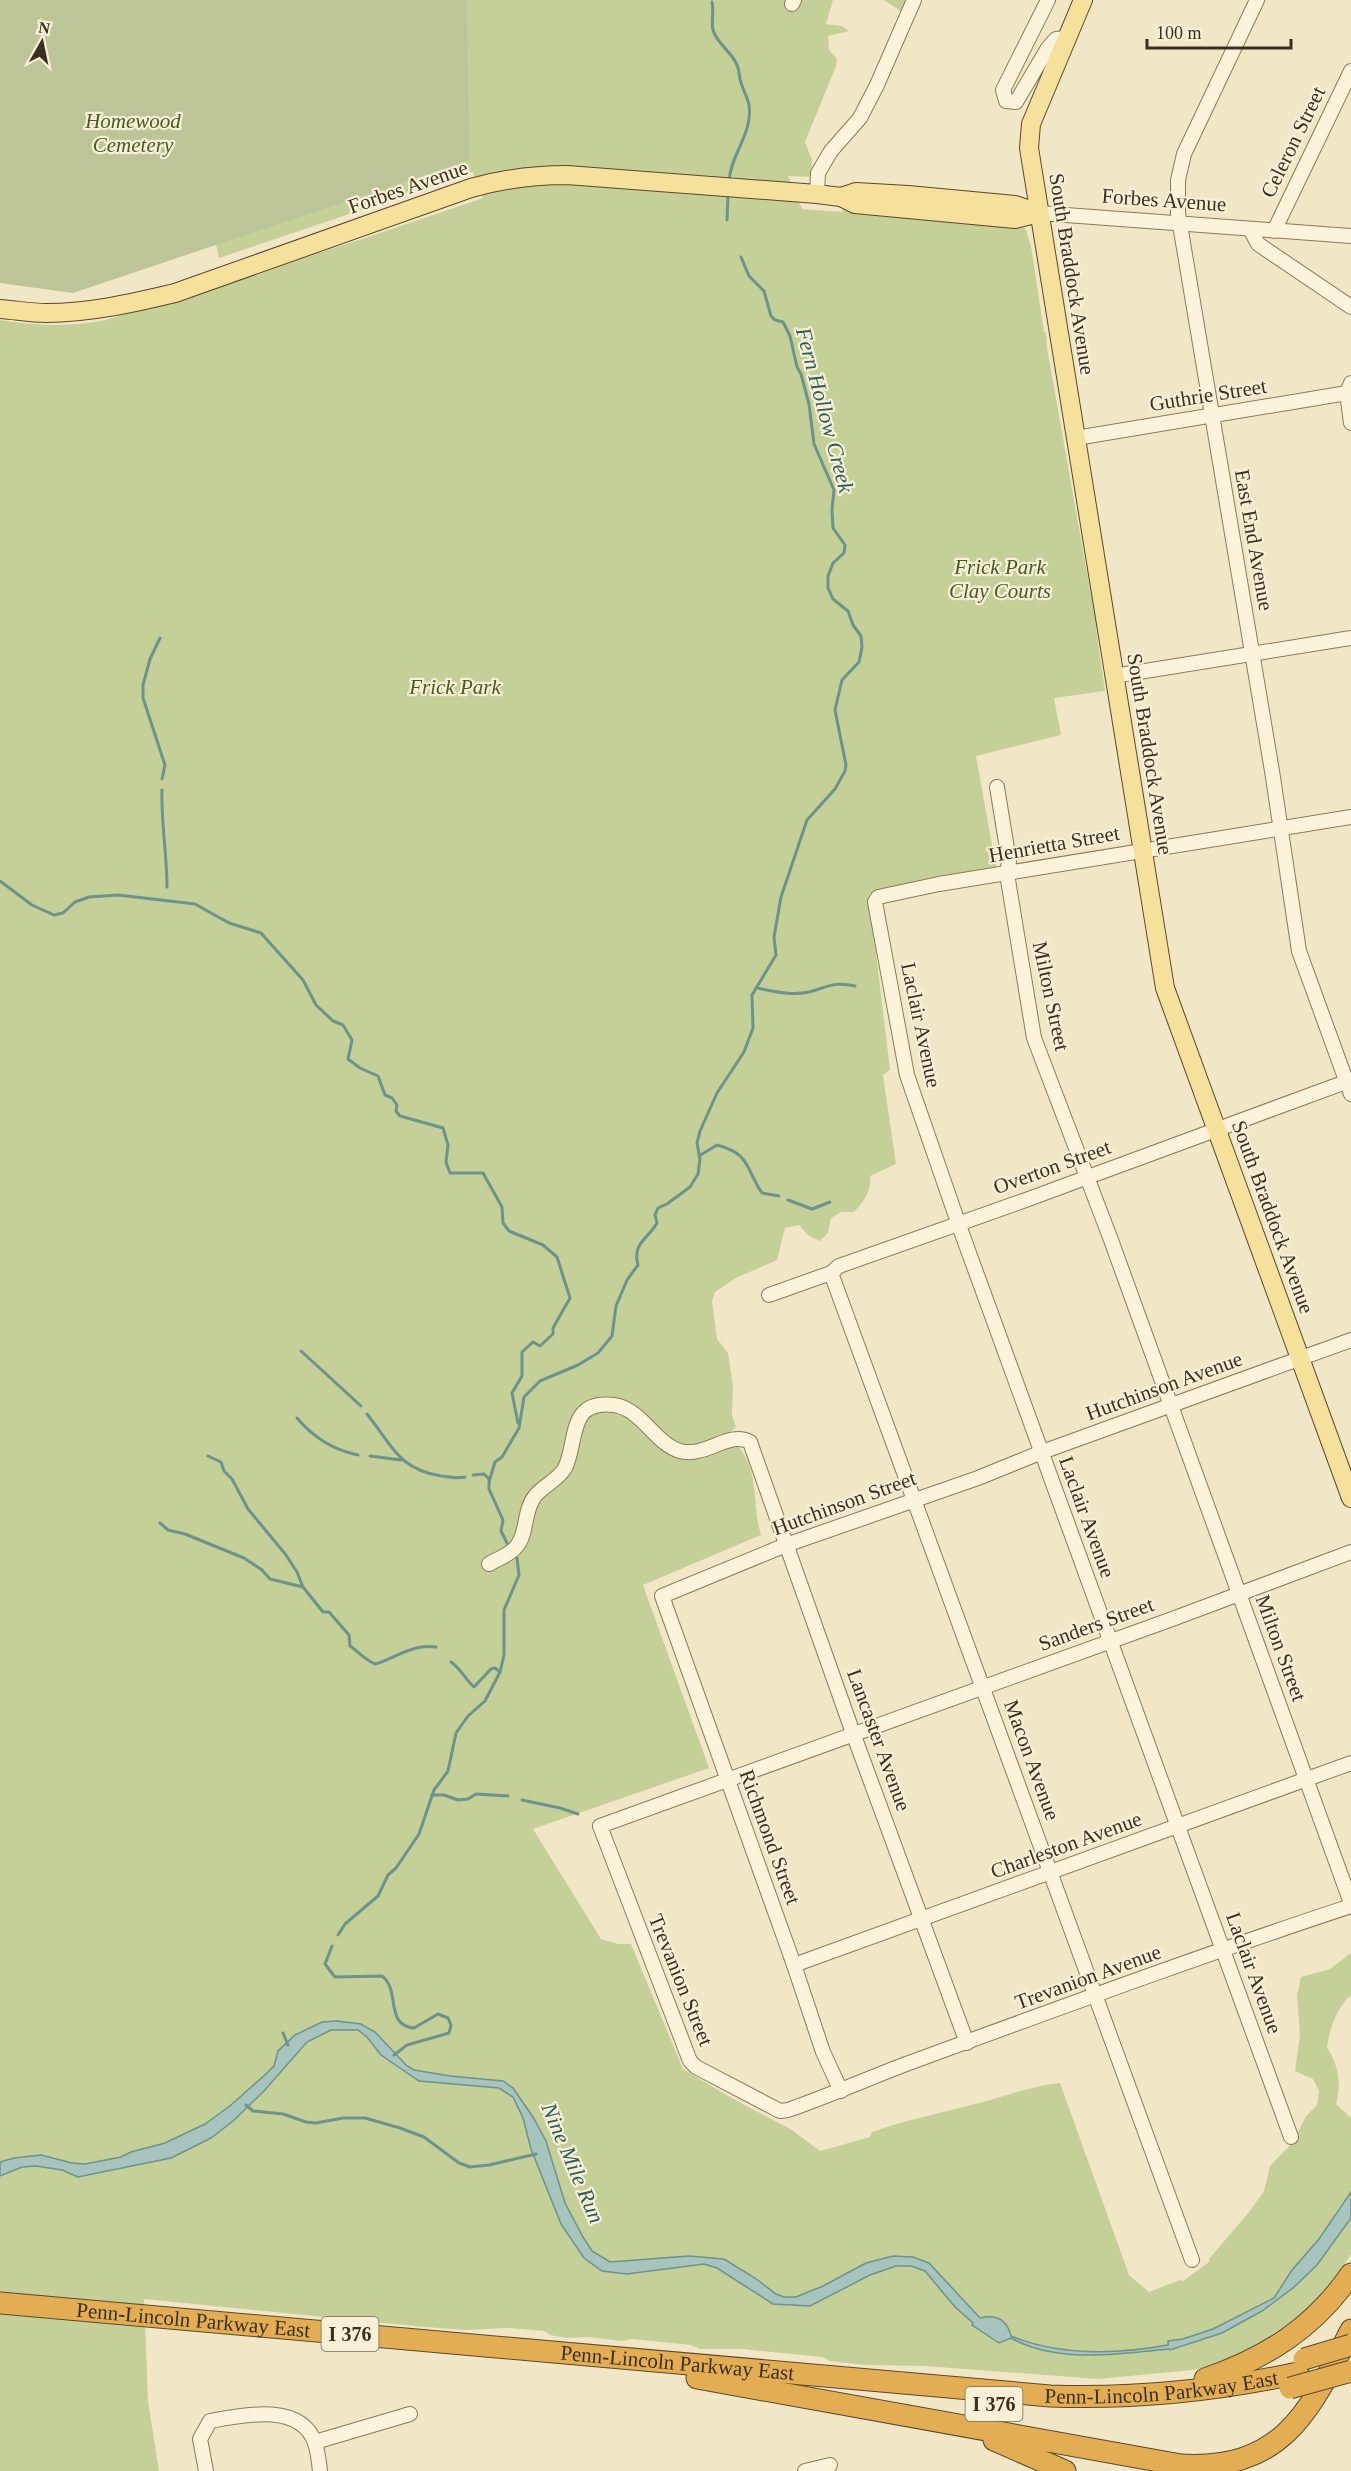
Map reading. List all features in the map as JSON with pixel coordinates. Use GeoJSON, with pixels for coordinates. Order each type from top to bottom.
{"type":"FeatureCollection","features":[{"type":"Feature","properties":{"kind":"highway"},"geometry":{"type":"LineString","coordinates":[[1205,2379],[1255,2360],[1287,2341],[1317,2316],[1351,2274]]}},
{"type":"Feature","properties":{"kind":"highway","name":"Penn-Lincoln Parkway East"},"geometry":{"type":"LineString","coordinates":[[0,2303],[1076,2397],[1154,2395],[1232,2387],[1297,2374],[1351,2371]]}},
{"type":"Feature","properties":{"kind":"highway","name":"Penn-Lincoln Parkway East"},"geometry":{"type":"LineString","coordinates":[[0,2316],[1075,2410],[1181,2406],[1351,2358]]}},
{"type":"Feature","properties":{"kind":"highway"},"geometry":{"type":"LineString","coordinates":[[697,2378],[1181,2465],[1215,2466],[1237,2462],[1268,2448],[1295,2427],[1316,2399],[1351,2330]]}},
{"type":"Feature","properties":{"kind":"highway"},"geometry":{"type":"LineString","coordinates":[[991,2391],[1106,2388],[1205,2379],[1263,2370],[1297,2374],[1351,2345]]}},
{"type":"Feature","properties":{"kind":"highway"},"geometry":{"type":"LineString","coordinates":[[948,2424],[1065,2471]]}},
{"type":"Feature","properties":{"kind":"main road","name":"South Braddock Avenue"},"geometry":{"type":"LineString","coordinates":[[1083,0],[1031,124],[1029,148],[1165,987],[1351,1498]]}},
{"type":"Feature","properties":{"kind":"main road"},"geometry":{"type":"LineString","coordinates":[[1015,205],[1024,196],[1032,168]]}},
{"type":"Feature","properties":{"kind":"main road","name":"Forbes Avenue"},"geometry":{"type":"LineString","coordinates":[[0,309],[45,313],[88,310],[130,304],[175,293],[471,188],[504,179],[540,175],[812,194],[841,197],[855,204],[1015,219],[1040,213]]}},
{"type":"Feature","properties":{"kind":"main road","name":"Forbes Avenue"},"geometry":{"type":"LineString","coordinates":[[841,197],[856,192],[1015,205],[1040,213]]}},
{"type":"Feature","properties":{"kind":"street"},"geometry":{"type":"LineString","coordinates":[[812,194],[818,173],[831,151],[860,118],[914,0]]}},
{"type":"Feature","properties":{"kind":"street"},"geometry":{"type":"LineString","coordinates":[[1048,0],[1003,90],[1006,101],[1017,102],[1048,48],[1056,39],[1066,38]]}},
{"type":"Feature","properties":{"kind":"street","name":"East End Avenue"},"geometry":{"type":"LineString","coordinates":[[1257,0],[1184,154],[1178,180],[1178,213],[1299,951],[1350,1086]]}},
{"type":"Feature","properties":{"kind":"street","name":"Celeron Street"},"geometry":{"type":"LineString","coordinates":[[1274,231],[1351,71]]}},
{"type":"Feature","properties":{"kind":"street","name":"Forbes Avenue"},"geometry":{"type":"LineString","coordinates":[[1040,213],[1351,236]]}},
{"type":"Feature","properties":{"kind":"street","name":"Forbes Avenue"},"geometry":{"type":"LineString","coordinates":[[1250,229],[1258,244],[1351,307]]}},
{"type":"Feature","properties":{"kind":"street"},"geometry":{"type":"LineString","coordinates":[[1349,388],[1351,417]]}},
{"type":"Feature","properties":{"kind":"street","name":"Guthrie Street"},"geometry":{"type":"LineString","coordinates":[[1076,438],[1212,417],[1349,388]]}},
{"type":"Feature","properties":{"kind":"street"},"geometry":{"type":"LineString","coordinates":[[1114,676],[1351,639]]}},
{"type":"Feature","properties":{"kind":"street","name":"Milton Street"},"geometry":{"type":"LineString","coordinates":[[997,787],[1009,861],[1007,874],[1034,1038],[1111,1240],[1351,1904]]}},
{"type":"Feature","properties":{"kind":"street","name":"Henrietta Street"},"geometry":{"type":"LineString","coordinates":[[875,902],[878,897],[1143,849],[1351,817]]}},
{"type":"Feature","properties":{"kind":"street","name":"Laclair Avenue"},"geometry":{"type":"LineString","coordinates":[[875,902],[903,1062],[958,1223],[1291,2137]]}},
{"type":"Feature","properties":{"kind":"street","name":"Overton Street"},"geometry":{"type":"LineString","coordinates":[[770,1295],[832,1267],[894,1248],[1087,1176],[1350,1086]]}},
{"type":"Feature","properties":{"kind":"street","name":"Macon Avenue"},"geometry":{"type":"LineString","coordinates":[[832,1267],[914,1499],[1192,2260]]}},
{"type":"Feature","properties":{"kind":"street","name":"Hutchinson Avenue"},"geometry":{"type":"LineString","coordinates":[[1042,1452],[1351,1340]]}},
{"type":"Feature","properties":{"kind":"street","name":"Lancaster Avenue"},"geometry":{"type":"LineString","coordinates":[[489,1564],[517,1547],[533,1499],[564,1470],[574,1428],[589,1408],[601,1405],[616,1406],[631,1413],[649,1427],[664,1444],[682,1452],[699,1452],[732,1439],[742,1438],[750,1442],[853,1733],[968,2043]]}},
{"type":"Feature","properties":{"kind":"street","name":"Hutchinson Street"},"geometry":{"type":"LineString","coordinates":[[662,1596],[786,1545],[978,1478],[1042,1452]]}},
{"type":"Feature","properties":{"kind":"street","name":"Sanders Street"},"geometry":{"type":"LineString","coordinates":[[600,1826],[1351,1552]]}},
{"type":"Feature","properties":{"kind":"street","name":"Richmond Street"},"geometry":{"type":"LineString","coordinates":[[662,1596],[823,2052],[841,2091]]}},
{"type":"Feature","properties":{"kind":"street","name":"Charleston Avenue"},"geometry":{"type":"LineString","coordinates":[[794,1965],[1351,1762]]}},
{"type":"Feature","properties":{"kind":"street","name":"Trevanion Street"},"geometry":{"type":"LineString","coordinates":[[600,1826],[690,2061],[780,2110],[788,2110],[841,2091]]}},
{"type":"Feature","properties":{"kind":"street","name":"Trevanion Avenue"},"geometry":{"type":"LineString","coordinates":[[841,2091],[904,2065],[1351,1904]]}},
{"type":"Feature","properties":{"kind":"street"},"geometry":{"type":"LineString","coordinates":[[315,2442],[410,2414]]}},
{"type":"Feature","properties":{"kind":"street"},"geometry":{"type":"LineString","coordinates":[[206,2471],[200,2439],[210,2421],[243,2415],[280,2415],[303,2424],[315,2442],[320,2471]]}},
{"type":"Feature","properties":{"kind":"street"},"geometry":{"type":"LineString","coordinates":[[806,2471],[830,2465]]}},
{"type":"Feature","properties":{"kind":"green space","name":"Homewood Cemetery"},"geometry":{"type":"Polygon","coordinates":[[[0,0],[467,0],[469,160],[73,293],[0,283],[0,0]]]}},
{"type":"Feature","properties":{"kind":"green space","name":"Frick Park"},"geometry":{"type":"Polygon","coordinates":[[[450,0],[833,0],[826,24],[842,26],[849,31],[828,36],[829,50],[837,59],[805,142],[812,160],[811,177],[788,176],[802,209],[842,212],[842,210],[1025,228],[1031,246],[1092,601],[1081,527],[1102,653],[1095,622],[1105,691],[1054,698],[1061,735],[976,756],[996,867],[869,894],[890,1070],[883,1075],[896,1164],[870,1176],[868,1191],[861,1204],[854,1212],[841,1212],[831,1218],[828,1233],[820,1241],[809,1236],[799,1225],[785,1228],[777,1260],[736,1278],[715,1292],[712,1301],[717,1339],[728,1353],[733,1387],[732,1415],[736,1427],[731,1431],[734,1446],[738,1446],[750,1466],[761,1535],[643,1585],[709,1768],[533,1829],[601,1939],[618,1944],[631,1944],[683,2069],[792,2130],[820,2151],[870,2137],[872,2132],[898,2124],[1027,2089],[1060,2083],[1129,2275],[1149,2292],[1180,2280],[1183,2281],[1209,2262],[1209,2259],[1264,2191],[1270,2166],[1293,2142],[1306,2116],[1317,2105],[1319,2091],[1313,2079],[1295,2071],[1300,2035],[1297,1995],[1301,1977],[1330,1969],[1351,1953],[1351,1995],[1335,2018],[1327,2047],[1338,2074],[1339,2089],[1336,2104],[1351,2118],[1351,2254],[1334,2281],[1311,2308],[1252,2352],[1219,2364],[1193,2370],[1098,2379],[925,2366],[865,2365],[830,2361],[822,2357],[743,2349],[700,2349],[691,2345],[632,2339],[622,2341],[589,2337],[567,2338],[550,2335],[544,2331],[510,2328],[464,2330],[414,2326],[144,2299],[148,2401],[159,2471],[0,2471],[0,320],[53,325],[106,320],[483,198],[473,172],[219,258],[214,235],[450,0]]]}},
{"type":"Feature","properties":{"kind":"green space"},"geometry":{"type":"Polygon","coordinates":[[[884,0],[910,0],[905,14],[884,0]]]}},
{"type":"Feature","properties":{"kind":"water"},"geometry":{"type":"Polygon","coordinates":[[[322,2022],[361,2024],[375,2032],[407,2066],[414,2070],[503,2081],[513,2088],[546,2141],[565,2203],[592,2251],[610,2262],[689,2256],[724,2259],[784,2297],[796,2297],[823,2286],[866,2263],[893,2256],[913,2257],[929,2263],[980,2318],[991,2317],[1004,2322],[1011,2336],[1069,2350],[1109,2351],[1149,2348],[1168,2345],[1168,2341],[1183,2339],[1213,2329],[1274,2298],[1292,2270],[1319,2239],[1351,2192],[1351,2218],[1317,2265],[1293,2288],[1262,2311],[1222,2333],[1170,2350],[1088,2355],[1048,2351],[1011,2338],[999,2343],[972,2325],[973,2323],[955,2307],[925,2271],[911,2266],[896,2266],[870,2275],[810,2306],[773,2304],[717,2268],[704,2264],[627,2274],[602,2271],[584,2258],[561,2224],[531,2149],[523,2118],[513,2097],[499,2088],[419,2081],[381,2055],[367,2037],[358,2030],[331,2030],[307,2042],[264,2091],[233,2121],[211,2138],[171,2158],[78,2177],[62,2170],[36,2166],[22,2167],[0,2176],[0,2162],[14,2158],[41,2155],[85,2164],[121,2157],[165,2143],[205,2124],[231,2105],[274,2066],[278,2051],[295,2035],[322,2022]]]}},
{"type":"Feature","properties":{"kind":"waterway","name":"Fern Hollow Creek"},"geometry":{"type":"LineString","coordinates":[[712,2],[713,30],[737,65],[749,105],[748,125],[729,181]]}},
{"type":"Feature","properties":{"kind":"waterway","name":"Fern Hollow Creek"},"geometry":{"type":"LineString","coordinates":[[727,220],[728,194]]}},
{"type":"Feature","properties":{"kind":"waterway","name":"Fern Hollow Creek"},"geometry":{"type":"LineString","coordinates":[[507,1543],[501,1531],[503,1520],[489,1489],[495,1462],[502,1457],[519,1428],[524,1397],[540,1381],[578,1365],[598,1353],[612,1336],[616,1306],[627,1280],[638,1265],[639,1246],[657,1223],[655,1215],[658,1208],[690,1187],[698,1174],[700,1159],[697,1143],[700,1131],[717,1093],[744,1052],[753,1028],[752,995],[776,955],[774,937],[781,897],[807,820],[835,789],[845,771],[846,765],[835,710],[842,680],[859,662],[862,647],[861,636],[853,625],[848,611],[833,599],[828,588],[828,576],[833,563],[844,553],[845,545],[833,528],[834,490],[814,444],[809,404],[790,336],[783,322],[771,316],[764,291],[749,276],[741,257]]}},
{"type":"Feature","properties":{"kind":"waterway"},"geometry":{"type":"LineString","coordinates":[[160,638],[150,659],[143,685],[143,698],[165,765],[162,779]]}},
{"type":"Feature","properties":{"kind":"waterway"},"geometry":{"type":"LineString","coordinates":[[162,790],[167,887]]}},
{"type":"Feature","properties":{"kind":"waterway"},"geometry":{"type":"LineString","coordinates":[[0,881],[32,905],[54,915],[63,913],[75,902],[89,897],[118,895],[195,904],[229,923],[261,933],[303,980],[316,1005],[333,1021],[343,1025],[352,1040],[348,1059],[360,1068],[378,1076],[385,1095],[392,1098],[400,1116],[443,1128],[448,1145],[446,1162],[450,1173],[483,1173],[502,1207],[503,1223],[509,1231],[543,1245],[557,1257],[570,1298],[553,1328],[553,1334],[540,1346],[533,1342],[522,1352],[522,1376],[512,1393],[518,1423]]}},
{"type":"Feature","properties":{"kind":"waterway"},"geometry":{"type":"LineString","coordinates":[[756,988],[795,993],[809,992],[836,984],[855,986]]}},
{"type":"Feature","properties":{"kind":"waterway"},"geometry":{"type":"LineString","coordinates":[[699,1156],[717,1145],[728,1149],[746,1163],[762,1193],[779,1196]]}},
{"type":"Feature","properties":{"kind":"waterway"},"geometry":{"type":"LineString","coordinates":[[788,1200],[812,1209],[830,1202]]}},
{"type":"Feature","properties":{"kind":"waterway"},"geometry":{"type":"LineString","coordinates":[[301,1351],[361,1406]]}},
{"type":"Feature","properties":{"kind":"waterway"},"geometry":{"type":"LineString","coordinates":[[367,1414],[397,1454],[415,1468],[441,1476],[465,1477]]}},
{"type":"Feature","properties":{"kind":"waterway"},"geometry":{"type":"LineString","coordinates":[[297,1418],[324,1442],[358,1455]]}},
{"type":"Feature","properties":{"kind":"waterway"},"geometry":{"type":"LineString","coordinates":[[208,1456],[221,1462],[224,1471],[232,1479],[248,1509],[286,1555],[303,1587],[323,1612],[329,1612],[349,1635],[350,1646],[375,1664],[411,1649],[436,1647]]}},
{"type":"Feature","properties":{"kind":"waterway"},"geometry":{"type":"LineString","coordinates":[[370,1456],[401,1460]]}},
{"type":"Feature","properties":{"kind":"waterway"},"geometry":{"type":"LineString","coordinates":[[473,1475],[484,1474],[489,1479]]}},
{"type":"Feature","properties":{"kind":"waterway"},"geometry":{"type":"LineString","coordinates":[[160,1523],[168,1530],[185,1534],[244,1558],[262,1570],[270,1579],[303,1587]]}},
{"type":"Feature","properties":{"kind":"waterway","name":"Fern Hollow Creek"},"geometry":{"type":"LineString","coordinates":[[338,1935],[345,1924],[378,1896],[388,1875],[396,1868],[419,1834],[434,1790],[448,1771],[456,1733],[468,1716],[485,1701],[500,1672],[504,1655],[504,1610],[519,1575],[517,1558]]}},
{"type":"Feature","properties":{"kind":"waterway"},"geometry":{"type":"LineString","coordinates":[[451,1662],[474,1687],[491,1669],[495,1668],[500,1672]]}},
{"type":"Feature","properties":{"kind":"waterway"},"geometry":{"type":"LineString","coordinates":[[432,1795],[444,1795],[458,1800],[468,1799],[476,1794],[508,1796]]}},
{"type":"Feature","properties":{"kind":"waterway"},"geometry":{"type":"LineString","coordinates":[[522,1800],[578,1814]]}},
{"type":"Feature","properties":{"kind":"waterway","name":"Fern Hollow Creek"},"geometry":{"type":"LineString","coordinates":[[332,1946],[325,1964],[335,1977],[382,1976],[388,1982],[399,2021],[405,2025],[414,2028],[438,2014],[448,2018],[451,2025],[449,2033],[407,2045],[394,2055]]}},
{"type":"Feature","properties":{"kind":"waterway"},"geometry":{"type":"LineString","coordinates":[[283,2033],[288,2045]]}},
{"type":"Feature","properties":{"kind":"waterway"},"geometry":{"type":"LineString","coordinates":[[246,2105],[253,2111],[283,2114],[306,2122],[365,2118],[424,2137],[459,2163],[470,2167],[536,2154]]}},
{"type":"Feature","properties":{"kind":"park label","name":"Frick Park Clay Courts"},"geometry":{"type":"Point","coordinates":[1000,579]}},
{"type":"Feature","properties":{"kind":"water label","name":"Nine Mile Run"},"geometry":{"type":"Point","coordinates":[573,2163]}}]}
